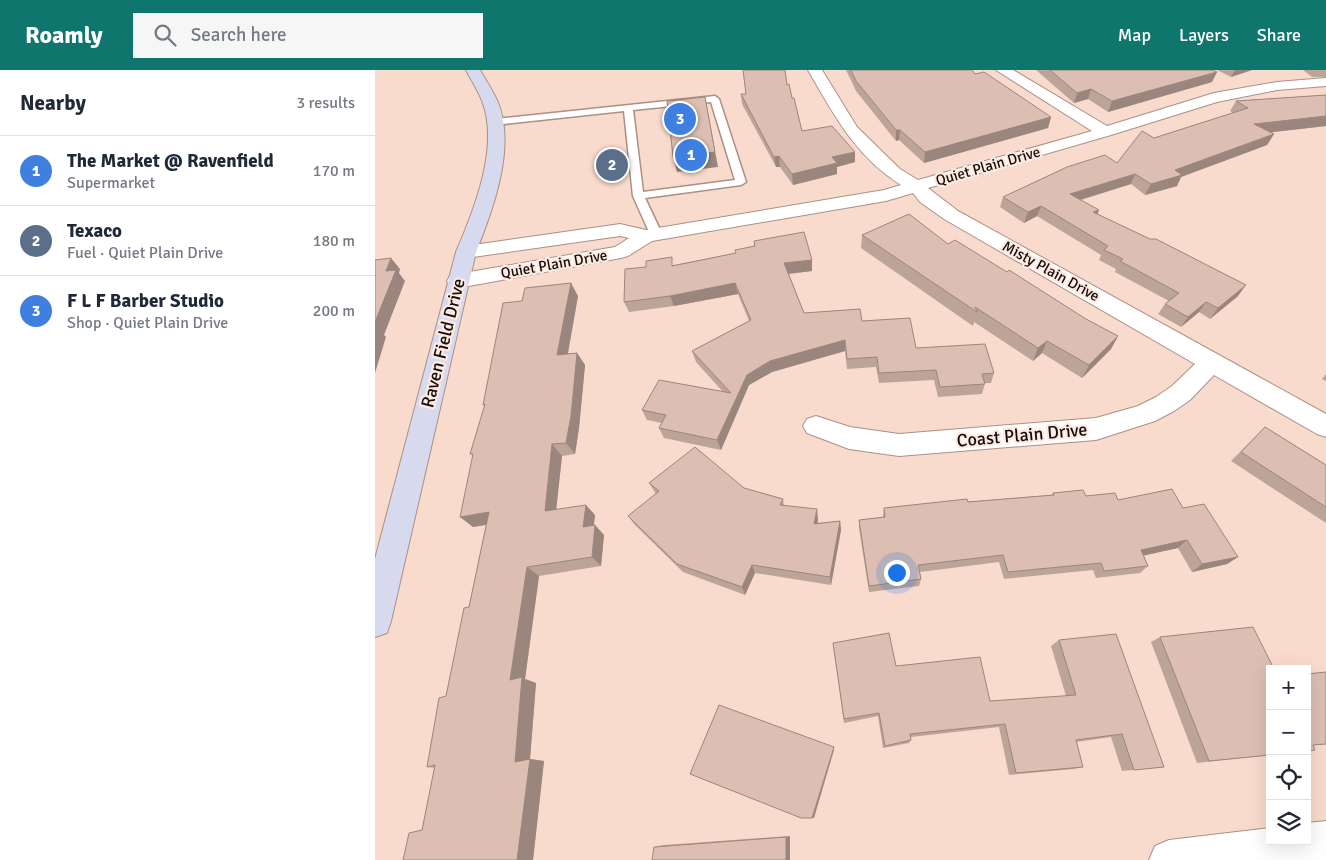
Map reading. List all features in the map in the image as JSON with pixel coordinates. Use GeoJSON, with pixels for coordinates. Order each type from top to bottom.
{"type":"FeatureCollection","features":[{"type":"Feature","properties":{"kind":"street","name":"Raven Field Drive"},"geometry":{"type":"LineString","coordinates":[[375,621],[458,281],[466,252],[480,219],[494,166],[495,122],[490,101],[473,70]]}},
{"type":"Feature","properties":{"kind":"street","name":"Misty Plain Drive"},"geometry":{"type":"LineString","coordinates":[[815,70],[850,130],[894,173],[917,187],[927,198],[951,215],[1326,427]]}},
{"type":"Feature","properties":{"kind":"street"},"geometry":{"type":"LineString","coordinates":[[1003,70],[1105,132]]}},
{"type":"Feature","properties":{"kind":"street","name":"Quiet Plain Drive"},"geometry":{"type":"LineString","coordinates":[[466,252],[620,230],[651,235],[886,195],[1105,132],[1206,100],[1246,91],[1326,82]]}},
{"type":"Feature","properties":{"kind":"street"},"geometry":{"type":"LineString","coordinates":[[1228,83],[1246,91]]}},
{"type":"Feature","properties":{"kind":"street","name":"Quiet Plain Drive"},"geometry":{"type":"LineString","coordinates":[[458,281],[621,252],[651,235]]}},
{"type":"Feature","properties":{"kind":"street","name":"Coast Plain Drive"},"geometry":{"type":"LineString","coordinates":[[816,426],[849,438],[899,445],[1096,429],[1122,422],[1165,404],[1181,393],[1212,363]]}},
{"type":"Feature","properties":{"kind":"street"},"geometry":{"type":"LineString","coordinates":[[1169,860],[1326,841]]}},
{"type":"Feature","properties":{"kind":"lane"},"geometry":{"type":"LineString","coordinates":[[495,122],[715,99],[741,182],[638,196]]}},
{"type":"Feature","properties":{"kind":"lane"},"geometry":{"type":"LineString","coordinates":[[628,108],[638,196],[651,235]]}},
{"type":"Feature","properties":{"kind":"building"},"geometry":{"type":"Polygon","coordinates":[[[743,70],[785,70],[787,85],[789,84],[792,98],[794,98],[802,131],[832,126],[855,152],[832,157],[837,163],[792,174],[779,156],[774,157],[741,94],[746,94],[743,70]]]}},
{"type":"Feature","properties":{"kind":"building"},"geometry":{"type":"Polygon","coordinates":[[[851,70],[972,70],[975,74],[984,72],[1051,117],[925,152],[900,130],[896,130],[856,81],[851,70]]]}},
{"type":"Feature","properties":{"kind":"building"},"geometry":{"type":"Polygon","coordinates":[[[1050,70],[1212,70],[1217,72],[1112,101],[1091,89],[1077,93],[1050,70]]]}},
{"type":"Feature","properties":{"kind":"building"},"geometry":{"type":"Polygon","coordinates":[[[1326,95],[1326,116],[1254,124],[1274,134],[1175,170],[1182,175],[1151,184],[1135,174],[1070,194],[1099,210],[1093,212],[1150,239],[1156,239],[1246,285],[1218,308],[1206,302],[1188,317],[1165,304],[1179,293],[1120,261],[1123,259],[1104,250],[1108,246],[1041,206],[1028,212],[1003,197],[1067,167],[1105,155],[1117,163],[1142,131],[1154,138],[1248,108],[1236,101],[1326,95]]]}},
{"type":"Feature","properties":{"kind":"building"},"geometry":{"type":"Polygon","coordinates":[[[705,97],[715,152],[673,157],[667,101],[705,97]]]}},
{"type":"Feature","properties":{"kind":"building"},"geometry":{"type":"Polygon","coordinates":[[[909,214],[948,244],[955,240],[1007,272],[1009,270],[1086,319],[1118,336],[1089,365],[1047,341],[1038,348],[975,307],[977,312],[862,235],[909,214]]]}},
{"type":"Feature","properties":{"kind":"building"},"geometry":{"type":"Polygon","coordinates":[[[804,232],[812,260],[784,263],[804,313],[860,309],[862,321],[910,318],[916,348],[985,344],[994,373],[982,374],[985,384],[940,387],[936,370],[879,373],[877,357],[847,359],[845,340],[770,361],[747,375],[717,440],[659,428],[666,415],[642,410],[659,380],[731,393],[692,351],[751,320],[735,283],[670,296],[624,302],[625,269],[646,267],[646,261],[672,257],[672,266],[736,253],[735,250],[755,246],[754,241],[804,232]]]}},
{"type":"Feature","properties":{"kind":"building"},"geometry":{"type":"Polygon","coordinates":[[[391,258],[386,271],[396,270],[375,322],[375,260],[391,258]]]}},
{"type":"Feature","properties":{"kind":"building"},"geometry":{"type":"Polygon","coordinates":[[[571,283],[557,355],[577,353],[571,416],[566,443],[552,444],[545,511],[586,505],[583,527],[595,525],[592,557],[527,567],[510,680],[522,677],[515,762],[530,759],[517,860],[403,860],[409,833],[422,830],[435,765],[427,767],[439,698],[446,696],[464,608],[469,607],[489,512],[460,517],[473,454],[470,454],[485,404],[483,405],[503,303],[522,301],[525,288],[571,283]]]}},
{"type":"Feature","properties":{"kind":"building"},"geometry":{"type":"Polygon","coordinates":[[[1265,427],[1326,465],[1326,507],[1241,452],[1265,427]]]}},
{"type":"Feature","properties":{"kind":"building"},"geometry":{"type":"Polygon","coordinates":[[[695,447],[744,488],[783,499],[780,505],[817,509],[814,524],[840,521],[830,577],[752,565],[742,587],[677,564],[628,516],[659,491],[649,483],[695,447]]]}},
{"type":"Feature","properties":{"kind":"building"},"geometry":{"type":"Polygon","coordinates":[[[1172,489],[1183,508],[1204,504],[1238,557],[1202,564],[1187,540],[1141,550],[1148,566],[1104,571],[1101,563],[1008,572],[1003,555],[918,565],[921,579],[869,586],[859,520],[885,517],[884,508],[967,499],[968,502],[1054,495],[1053,493],[1083,490],[1086,496],[1115,493],[1118,500],[1172,489]]]}},
{"type":"Feature","properties":{"kind":"building"},"geometry":{"type":"Polygon","coordinates":[[[1253,627],[1272,665],[1266,665],[1266,755],[1209,761],[1160,637],[1253,627]]]}},
{"type":"Feature","properties":{"kind":"building"},"geometry":{"type":"Polygon","coordinates":[[[889,633],[896,666],[980,657],[990,701],[1076,695],[1059,640],[1116,634],[1164,767],[1134,770],[1122,734],[1076,740],[1083,767],[1016,773],[1005,724],[910,734],[911,740],[885,746],[879,713],[844,719],[833,643],[889,633]]]}},
{"type":"Feature","properties":{"kind":"building"},"geometry":{"type":"Polygon","coordinates":[[[1326,672],[1326,744],[1313,745],[1315,750],[1311,750],[1311,710],[1311,674],[1326,672]]]}},
{"type":"Feature","properties":{"kind":"building"},"geometry":{"type":"Polygon","coordinates":[[[719,705],[834,747],[812,818],[801,818],[690,774],[719,705]]]}},
{"type":"Feature","properties":{"kind":"building"},"geometry":{"type":"Polygon","coordinates":[[[786,837],[786,860],[652,860],[654,847],[786,837]]]}},
{"type":"Feature","properties":{"kind":"place","name":"F L F Barber Studio"},"geometry":{"type":"Point","coordinates":[680,119]}},
{"type":"Feature","properties":{"kind":"place","name":"The Market @ Ravenfield"},"geometry":{"type":"Point","coordinates":[691,155]}},
{"type":"Feature","properties":{"kind":"place","name":"Texaco"},"geometry":{"type":"Point","coordinates":[612,165]}}]}
